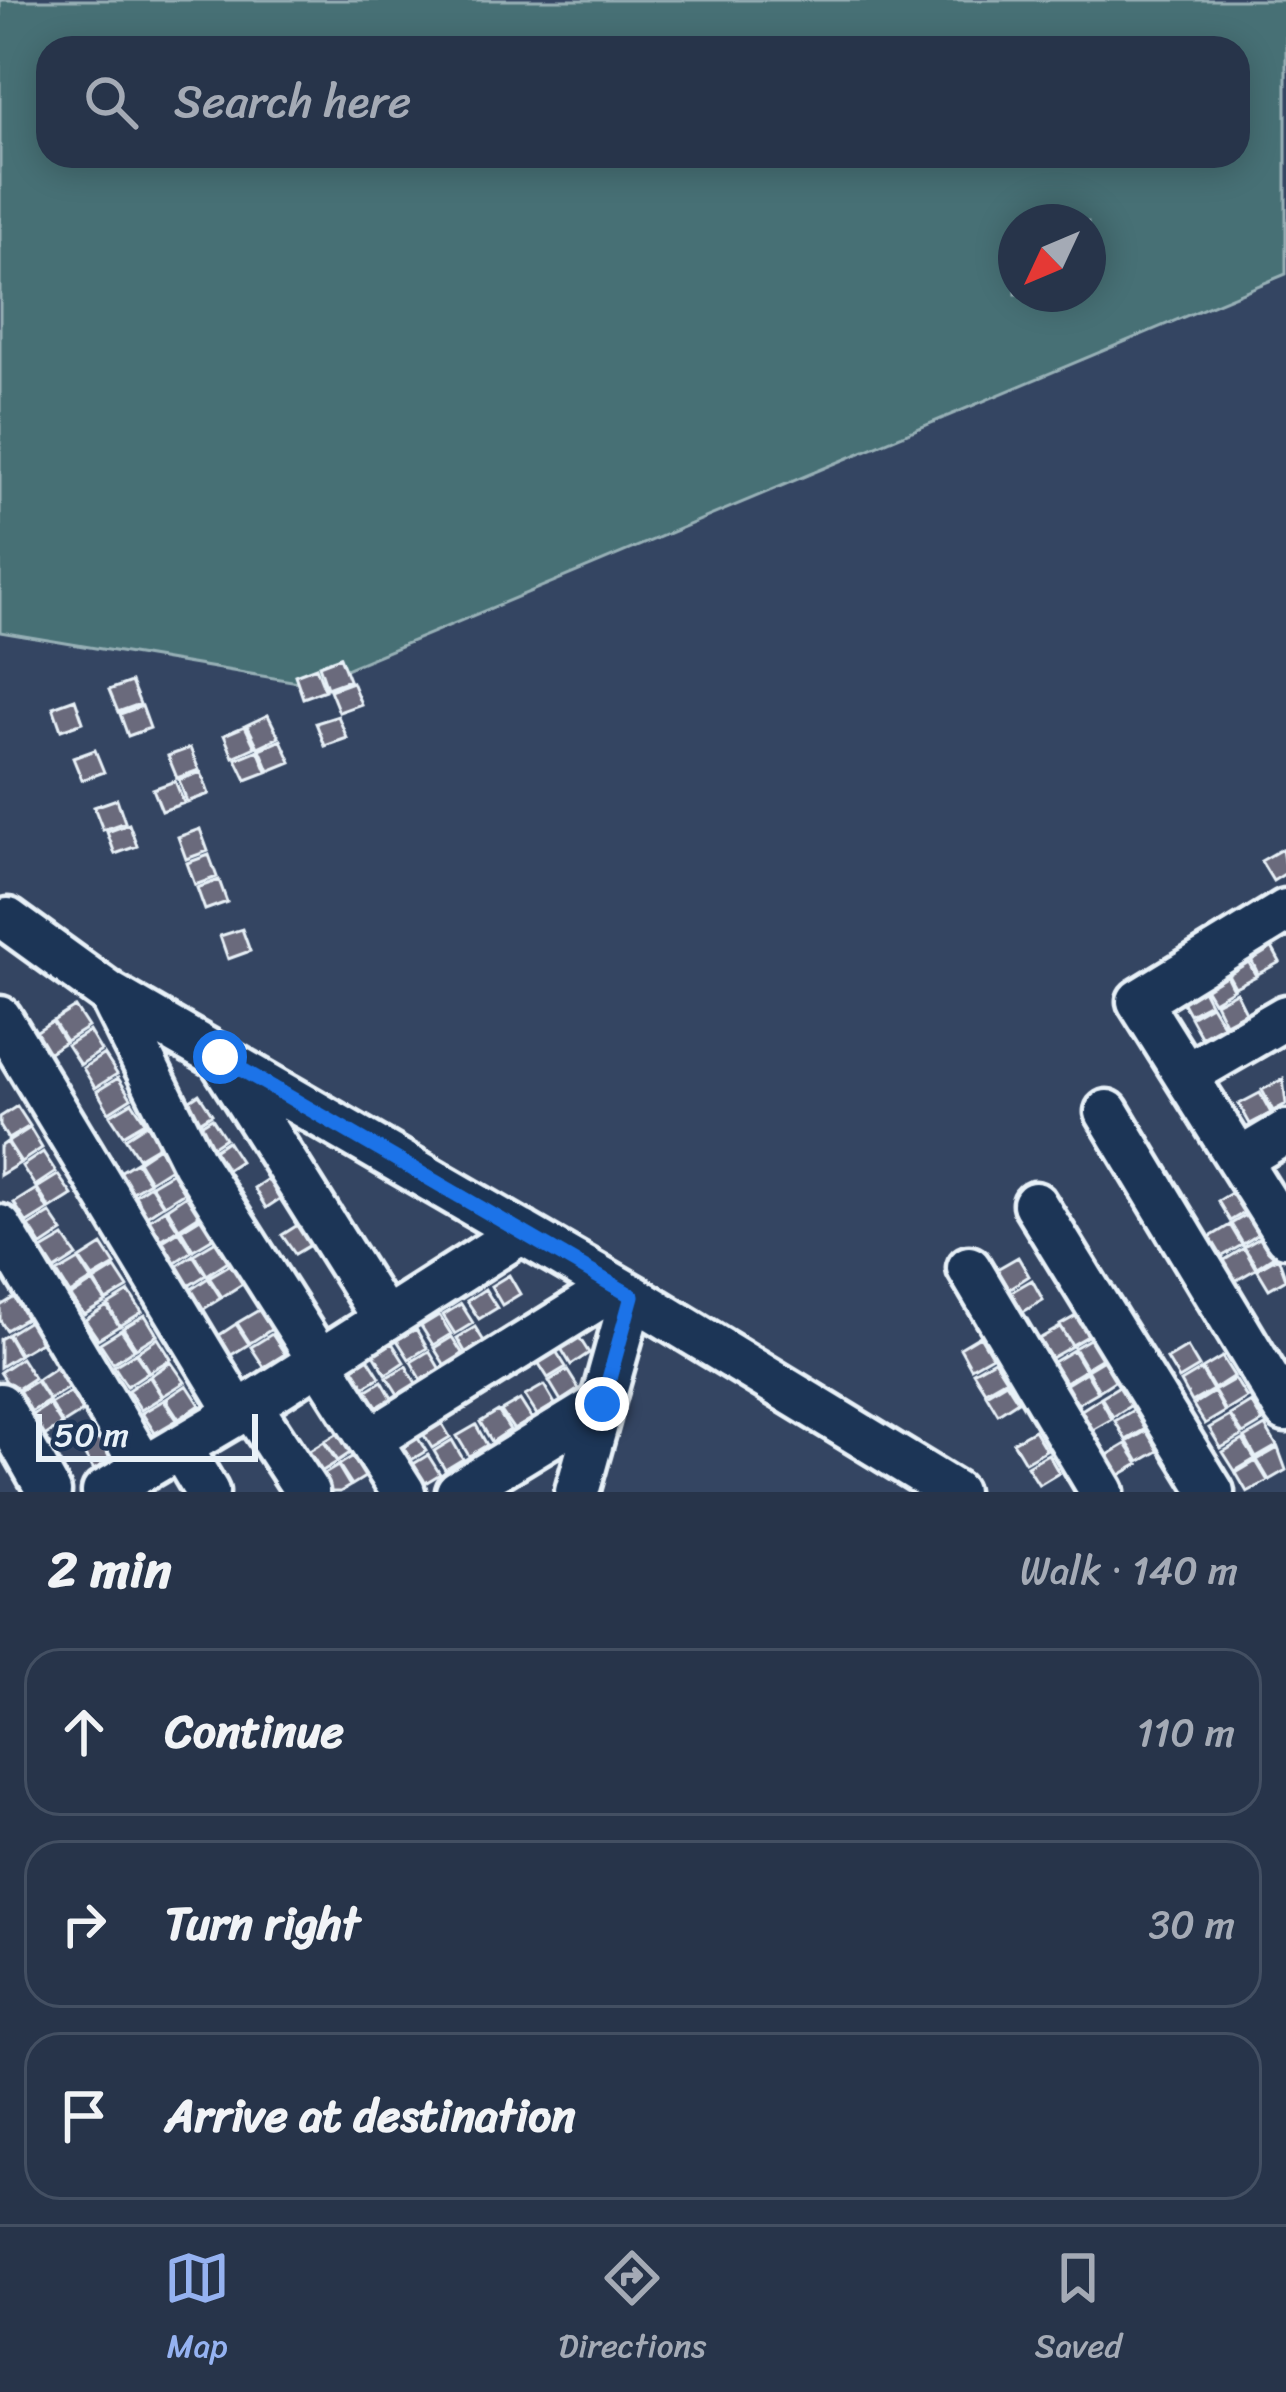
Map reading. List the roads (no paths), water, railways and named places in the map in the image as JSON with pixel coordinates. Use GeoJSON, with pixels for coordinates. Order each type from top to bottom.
{"type":"FeatureCollection","features":[{"type":"Feature","properties":{"kind":"street"},"geometry":{"type":"LineString","coordinates":[[1286,911],[1139,1001],[1286,1235]]}},
{"type":"Feature","properties":{"kind":"street"},"geometry":{"type":"LineString","coordinates":[[3,920],[110,994],[624,1291],[954,1492]]}},
{"type":"Feature","properties":{"kind":"street"},"geometry":{"type":"LineString","coordinates":[[110,994],[194,1162],[404,1492]]}},
{"type":"Feature","properties":{"kind":"street"},"geometry":{"type":"LineString","coordinates":[[1186,1075],[1286,1017]]}},
{"type":"Feature","properties":{"kind":"street"},"geometry":{"type":"LineString","coordinates":[[0,1018],[244,1409],[307,1492]]}},
{"type":"Feature","properties":{"kind":"street"},"geometry":{"type":"LineString","coordinates":[[220,1057],[384,1319]]}},
{"type":"Feature","properties":{"kind":"street"},"geometry":{"type":"LineString","coordinates":[[1107,1112],[1286,1410]]}},
{"type":"Feature","properties":{"kind":"street"},"geometry":{"type":"LineString","coordinates":[[1239,1160],[1286,1132]]}},
{"type":"Feature","properties":{"kind":"street"},"geometry":{"type":"LineString","coordinates":[[1035,1204],[1212,1492]]}},
{"type":"Feature","properties":{"kind":"street"},"geometry":{"type":"LineString","coordinates":[[0,1227],[144,1468]]}},
{"type":"Feature","properties":{"kind":"street"},"geometry":{"type":"LineString","coordinates":[[104,1492],[522,1232]]}},
{"type":"Feature","properties":{"kind":"street"},"geometry":{"type":"LineString","coordinates":[[969,1268],[1102,1492]]}},
{"type":"Feature","properties":{"kind":"street"},"geometry":{"type":"LineString","coordinates":[[370,1440],[624,1291]]}},
{"type":"Feature","properties":{"kind":"street"},"geometry":{"type":"LineString","coordinates":[[577,1492],[602,1404],[624,1291]]}},
{"type":"Feature","properties":{"kind":"street"},"geometry":{"type":"LineString","coordinates":[[458,1492],[602,1404]]}},
{"type":"Feature","properties":{"kind":"street"},"geometry":{"type":"LineString","coordinates":[[0,1405],[50,1492]]}},
{"type":"Feature","properties":{"kind":"street"},"geometry":{"type":"LineString","coordinates":[[180,1447],[207,1492]]}}]}
